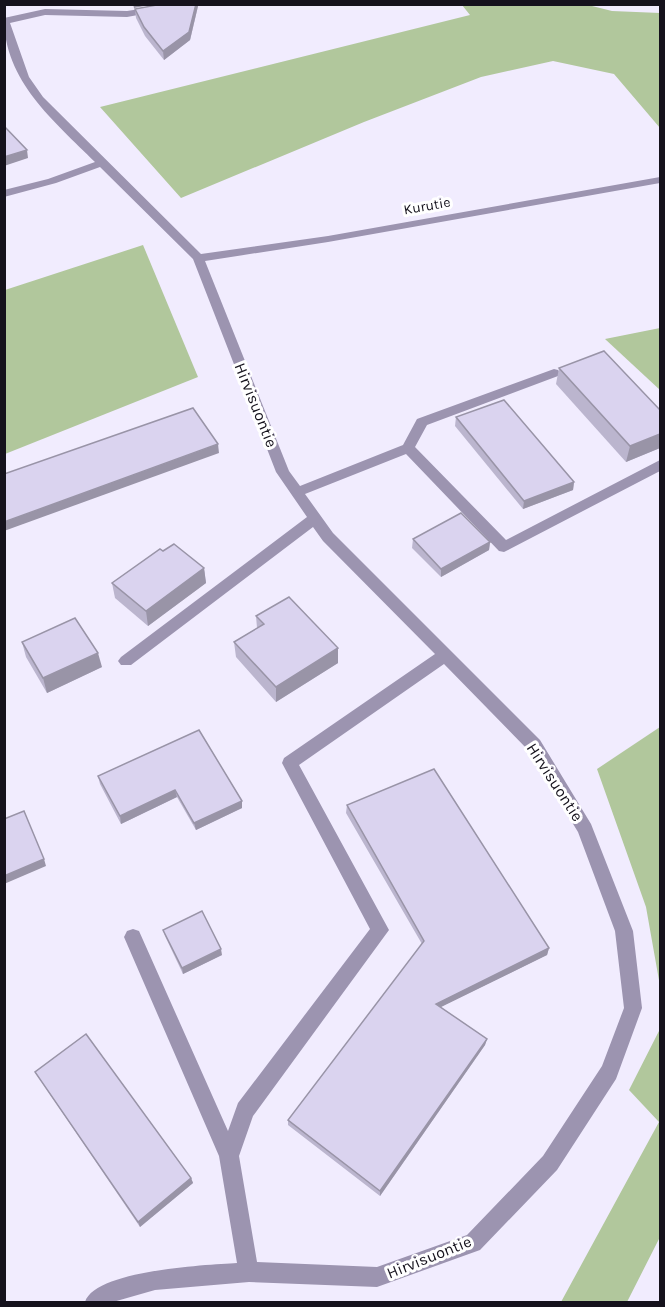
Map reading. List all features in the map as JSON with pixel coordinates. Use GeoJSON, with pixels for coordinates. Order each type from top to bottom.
{"type":"FeatureCollection","features":[{"type":"Feature","properties":{"kind":"street"},"geometry":{"type":"LineString","coordinates":[[5,21],[45,12],[126,14],[194,4]]}},
{"type":"Feature","properties":{"kind":"street","name":"Hirvisuontie"},"geometry":{"type":"LineString","coordinates":[[5,21],[14,40],[24,76],[42,102],[198,258],[283,472],[328,537],[534,746],[585,829],[624,931],[633,1008],[609,1072],[550,1163],[473,1243],[377,1277],[249,1272],[155,1280],[104,1295],[95,1302]]}},
{"type":"Feature","properties":{"kind":"street"},"geometry":{"type":"LineString","coordinates":[[4,194],[52,181],[101,163]]}},
{"type":"Feature","properties":{"kind":"street","name":"Kurutie"},"geometry":{"type":"LineString","coordinates":[[198,258],[328,239],[660,180]]}},
{"type":"Feature","properties":{"kind":"street"},"geometry":{"type":"LineString","coordinates":[[297,492],[408,448],[422,422],[554,374]]}},
{"type":"Feature","properties":{"kind":"street"},"geometry":{"type":"LineString","coordinates":[[408,448],[504,546],[660,465]]}},
{"type":"Feature","properties":{"kind":"street"},"geometry":{"type":"LineString","coordinates":[[126,661],[315,518]]}},
{"type":"Feature","properties":{"kind":"street"},"geometry":{"type":"LineString","coordinates":[[229,1155],[245,1110],[380,930],[290,763],[445,655]]}},
{"type":"Feature","properties":{"kind":"street"},"geometry":{"type":"LineString","coordinates":[[132,937],[229,1155],[249,1272]]}},
{"type":"Feature","properties":{"kind":"green space"},"geometry":{"type":"Polygon","coordinates":[[[462,5],[588,5],[612,11],[660,13],[660,128],[614,74],[553,61],[481,77],[364,122],[181,198],[100,107],[470,15],[462,5]]]}},
{"type":"Feature","properties":{"kind":"green space"},"geometry":{"type":"Polygon","coordinates":[[[143,245],[198,377],[5,454],[5,290],[143,245]]]}},
{"type":"Feature","properties":{"kind":"green space"},"geometry":{"type":"Polygon","coordinates":[[[660,328],[660,390],[605,339],[660,328]]]}},
{"type":"Feature","properties":{"kind":"green space"},"geometry":{"type":"Polygon","coordinates":[[[660,727],[660,986],[646,907],[597,769],[660,727]]]}},
{"type":"Feature","properties":{"kind":"green space"},"geometry":{"type":"Polygon","coordinates":[[[660,1029],[660,1237],[627,1302],[561,1302],[659,1122],[629,1090],[660,1029]]]}},
{"type":"Feature","properties":{"kind":"building"},"geometry":{"type":"Polygon","coordinates":[[[162,4],[196,4],[189,32],[163,51],[144,27],[135,9],[162,4]]]}},
{"type":"Feature","properties":{"kind":"building"},"geometry":{"type":"Polygon","coordinates":[[[4,126],[27,150],[4,157],[4,126]]]}},
{"type":"Feature","properties":{"kind":"building"},"geometry":{"type":"Polygon","coordinates":[[[604,351],[660,410],[660,434],[630,446],[559,368],[604,351]]]}},
{"type":"Feature","properties":{"kind":"building"},"geometry":{"type":"Polygon","coordinates":[[[504,400],[574,482],[524,501],[456,417],[504,400]]]}},
{"type":"Feature","properties":{"kind":"building"},"geometry":{"type":"Polygon","coordinates":[[[193,408],[218,444],[4,522],[4,474],[193,408]]]}},
{"type":"Feature","properties":{"kind":"building"},"geometry":{"type":"Polygon","coordinates":[[[461,513],[490,542],[441,569],[413,539],[461,513]]]}},
{"type":"Feature","properties":{"kind":"building"},"geometry":{"type":"Polygon","coordinates":[[[174,544],[204,568],[146,611],[112,583],[160,549],[163,551],[174,544]]]}},
{"type":"Feature","properties":{"kind":"building"},"geometry":{"type":"Polygon","coordinates":[[[289,597],[338,648],[276,687],[234,642],[264,624],[256,616],[289,597]]]}},
{"type":"Feature","properties":{"kind":"building"},"geometry":{"type":"Polygon","coordinates":[[[75,618],[98,653],[43,678],[22,642],[75,618]]]}},
{"type":"Feature","properties":{"kind":"building"},"geometry":{"type":"Polygon","coordinates":[[[199,730],[242,801],[194,823],[175,790],[120,816],[98,776],[199,730]]]}},
{"type":"Feature","properties":{"kind":"building"},"geometry":{"type":"Polygon","coordinates":[[[434,769],[549,948],[436,1004],[487,1039],[380,1191],[288,1120],[424,941],[347,805],[434,769]]]}},
{"type":"Feature","properties":{"kind":"building"},"geometry":{"type":"Polygon","coordinates":[[[24,811],[44,859],[4,876],[4,819],[24,811]]]}},
{"type":"Feature","properties":{"kind":"building"},"geometry":{"type":"Polygon","coordinates":[[[202,911],[221,949],[182,968],[163,930],[202,911]]]}},
{"type":"Feature","properties":{"kind":"building"},"geometry":{"type":"Polygon","coordinates":[[[86,1034],[191,1178],[138,1222],[35,1072],[86,1034]]]}}]}
